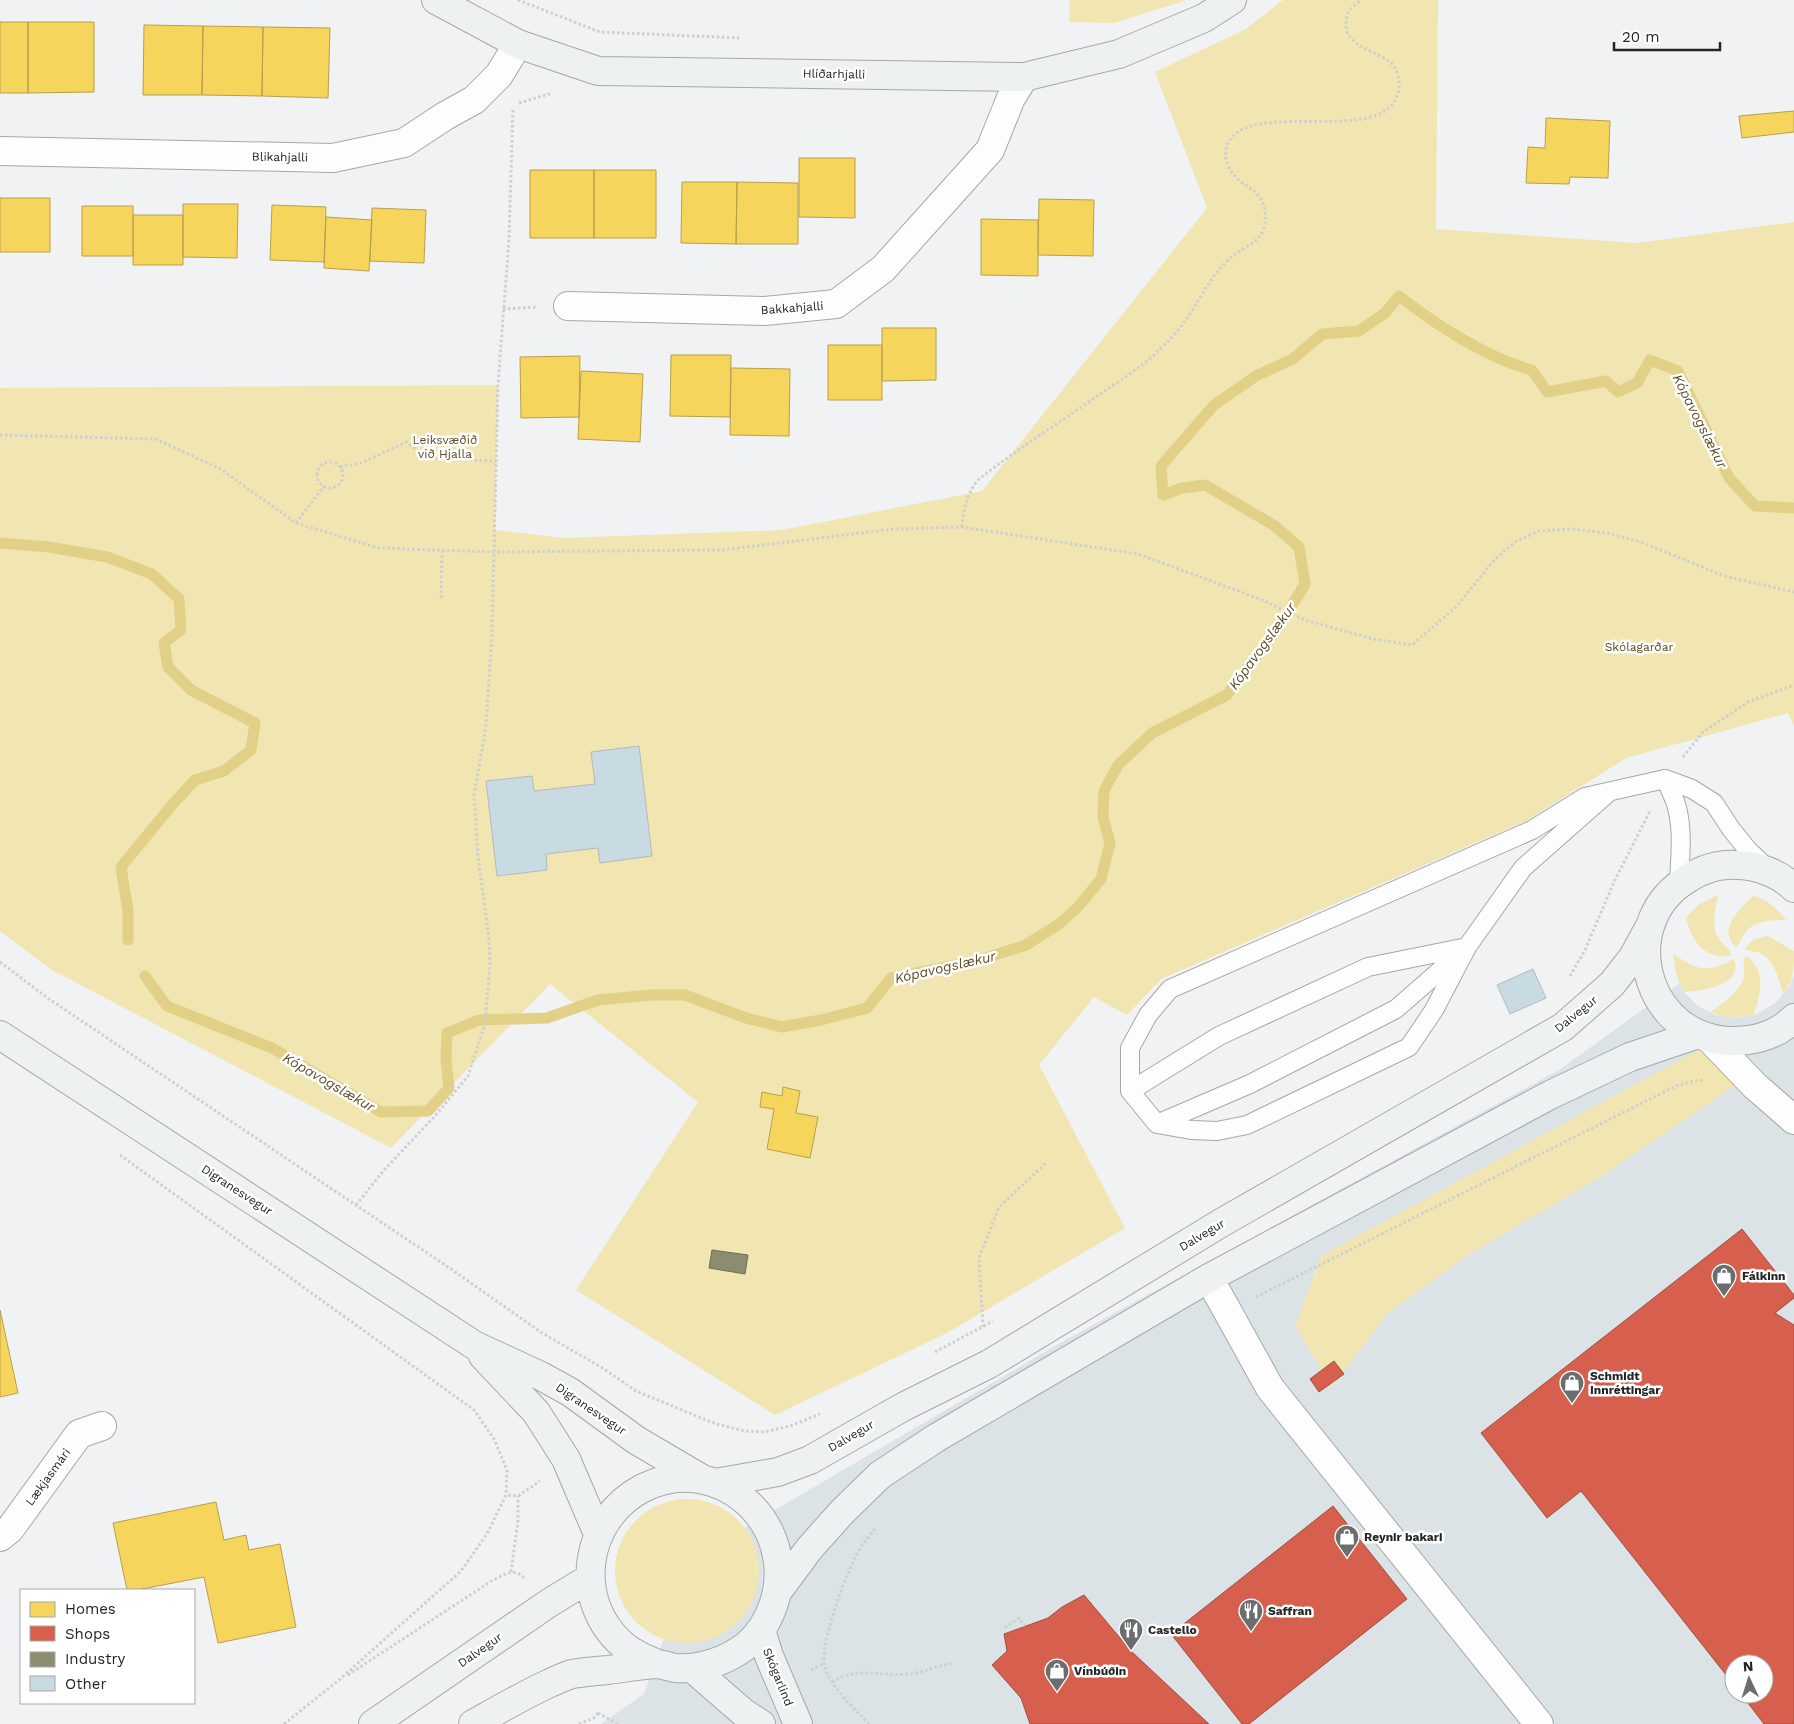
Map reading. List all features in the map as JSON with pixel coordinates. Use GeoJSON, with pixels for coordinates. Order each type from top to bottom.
{"type":"FeatureCollection","features":[{"type":"Feature","properties":{"kind":"street","name":"Hlíðarhjalli"},"geometry":{"type":"LineString","coordinates":[[436,0],[518,44],[598,71],[1024,77],[1119,54],[1204,18],[1232,0]]}},
{"type":"Feature","properties":{"kind":"street","name":"Blikahjalli"},"geometry":{"type":"LineString","coordinates":[[0,151],[333,158],[404,143],[445,116],[474,100],[499,75],[518,44]]}},
{"type":"Feature","properties":{"kind":"street","name":"Bakkahjalli"},"geometry":{"type":"LineString","coordinates":[[568,306],[765,311],[836,304],[883,269],[990,150],[1012,98],[1024,77]]}},
{"type":"Feature","properties":{"kind":"street"},"geometry":{"type":"LineString","coordinates":[[1783,880],[1749,865],[1724,864],[1700,871],[1679,883],[1666,895],[1650,926],[1646,947],[1647,969],[1653,989],[1664,1007],[1680,1023],[1704,1036],[1730,1042],[1752,1040],[1772,1033],[1794,1018]]}},
{"type":"Feature","properties":{"kind":"street","name":"Dalvegur"},"geometry":{"type":"LineString","coordinates":[[709,1482],[778,1472],[810,1460],[903,1407],[989,1364],[1221,1223],[1563,1027],[1612,984],[1633,957],[1650,926]]}},
{"type":"Feature","properties":{"kind":"street","name":"Digranesvegur"},"geometry":{"type":"LineString","coordinates":[[0,1035],[474,1345],[541,1376],[570,1392],[636,1440],[709,1482],[727,1488],[748,1502],[764,1520],[775,1543],[779,1567],[778,1591]]}},
{"type":"Feature","properties":{"kind":"street"},"geometry":{"type":"LineString","coordinates":[[1704,1036],[1754,1085],[1794,1120]]}},
{"type":"Feature","properties":{"kind":"street"},"geometry":{"type":"LineString","coordinates":[[709,1482],[686,1478],[667,1480],[633,1493],[607,1519],[598,1534],[591,1556],[590,1578],[593,1598],[600,1616],[610,1632],[624,1646],[640,1657],[675,1668],[692,1668],[712,1664],[730,1656],[747,1645],[761,1630],[771,1612],[778,1591],[810,1549],[842,1512],[880,1475],[936,1438],[1210,1278],[1550,1095],[1630,1057],[1704,1036]]}},
{"type":"Feature","properties":{"kind":"street"},"geometry":{"type":"LineString","coordinates":[[1210,1278],[1270,1388],[1539,1724]]}},
{"type":"Feature","properties":{"kind":"street","name":"Digranesvegur"},"geometry":{"type":"LineString","coordinates":[[474,1345],[536,1412],[566,1459],[598,1534]]}},
{"type":"Feature","properties":{"kind":"street","name":"Lækjasmári"},"geometry":{"type":"LineString","coordinates":[[0,1537],[10,1529],[79,1434],[102,1426]]}},
{"type":"Feature","properties":{"kind":"street","name":"Dalvegur"},"geometry":{"type":"LineString","coordinates":[[373,1724],[540,1609],[590,1578]]}},
{"type":"Feature","properties":{"kind":"street","name":"Skógarlind"},"geometry":{"type":"LineString","coordinates":[[761,1630],[769,1656],[798,1724]]}},
{"type":"Feature","properties":{"kind":"street"},"geometry":{"type":"LineString","coordinates":[[473,1724],[526,1694],[571,1674],[658,1664]]}},
{"type":"Feature","properties":{"kind":"street"},"geometry":{"type":"LineString","coordinates":[[692,1668],[744,1713],[761,1724]]}},
{"type":"Feature","properties":{"kind":"lane"},"geometry":{"type":"LineString","coordinates":[[1608,793],[1523,868],[1467,947],[1434,1010],[1409,1047],[1247,1125],[1217,1131],[1191,1130],[1157,1124],[1130,1091],[1130,1048],[1148,1015],[1170,989],[1532,830],[1585,798],[1666,779],[1692,789],[1714,803],[1748,850],[1783,880]]}},
{"type":"Feature","properties":{"kind":"lane"},"geometry":{"type":"LineString","coordinates":[[1666,779],[1679,818],[1681,838],[1679,883]]}},
{"type":"Feature","properties":{"kind":"lane"},"geometry":{"type":"LineString","coordinates":[[1130,1091],[1219,1036],[1368,967],[1467,947]]}},
{"type":"Feature","properties":{"kind":"lane"},"geometry":{"type":"LineString","coordinates":[[1157,1124],[1250,1084],[1396,1009],[1467,947]]}},
{"type":"Feature","properties":{"kind":"path"},"geometry":{"type":"LineString","coordinates":[[518,0],[600,32],[748,38]]}},
{"type":"Feature","properties":{"kind":"path"},"geometry":{"type":"LineString","coordinates":[[962,527],[965,504],[970,490],[978,480],[1158,352],[1186,321],[1218,271],[1236,254],[1251,245],[1262,233],[1266,220],[1264,206],[1257,194],[1234,175],[1226,162],[1225,150],[1233,136],[1247,128],[1263,124],[1356,120],[1376,115],[1391,106],[1399,89],[1398,73],[1390,62],[1353,41],[1346,30],[1346,20],[1350,7],[1361,0]]}},
{"type":"Feature","properties":{"kind":"path"},"geometry":{"type":"LineString","coordinates":[[356,1205],[384,1170],[468,1076],[485,1024],[490,964],[489,939],[478,856],[474,795],[486,726],[494,552],[498,385],[508,239],[513,124]]}},
{"type":"Feature","properties":{"kind":"path"},"geometry":{"type":"LineString","coordinates":[[0,435],[155,439],[219,468],[296,523],[378,548],[494,552],[722,550],[894,528],[962,527],[1138,554],[1260,599],[1305,620],[1373,639],[1412,645],[1456,607],[1495,558],[1515,542],[1539,531],[1572,529],[1607,534],[1641,542],[1724,576],[1794,592]]}},
{"type":"Feature","properties":{"kind":"path"},"geometry":{"type":"LineString","coordinates":[[340,467],[361,463],[406,442],[427,458],[496,461]]}},
{"type":"Feature","properties":{"kind":"path"},"geometry":{"type":"LineString","coordinates":[[335,463],[340,467],[341,480],[337,485],[330,488],[324,486],[319,482],[317,476],[318,469],[322,464],[335,463]]}},
{"type":"Feature","properties":{"kind":"path"},"geometry":{"type":"LineString","coordinates":[[296,523],[324,486]]}},
{"type":"Feature","properties":{"kind":"path"},"geometry":{"type":"LineString","coordinates":[[441,598],[442,551]]}},
{"type":"Feature","properties":{"kind":"path"},"geometry":{"type":"LineString","coordinates":[[0,962],[49,1000],[356,1205],[542,1333],[636,1391]]}},
{"type":"Feature","properties":{"kind":"path"},"geometry":{"type":"LineString","coordinates":[[112,1150],[474,1410],[494,1439],[507,1470],[506,1496],[487,1534],[461,1571],[339,1680],[284,1724]]}},
{"type":"Feature","properties":{"kind":"path"},"geometry":{"type":"LineString","coordinates":[[989,1364],[983,1325],[978,1258],[999,1207],[1047,1162]]}},
{"type":"Feature","properties":{"kind":"path"},"geometry":{"type":"LineString","coordinates":[[506,1496],[518,1496],[543,1479]]}},
{"type":"Feature","properties":{"kind":"path"},"geometry":{"type":"LineString","coordinates":[[512,1572],[518,1522],[518,1496]]}},
{"type":"Feature","properties":{"kind":"path"},"geometry":{"type":"LineString","coordinates":[[339,1680],[493,1580],[512,1572],[516,1572],[524,1578]]}},
{"type":"Feature","properties":{"kind":"path"},"geometry":{"type":"LineString","coordinates":[[1005,1628],[1019,1618],[1025,1626]]}},
{"type":"Feature","properties":{"kind":"path"},"geometry":{"type":"LineString","coordinates":[[832,1682],[842,1676],[860,1672],[909,1674],[952,1662]]}},
{"type":"Feature","properties":{"kind":"path"},"geometry":{"type":"LineString","coordinates":[[580,1724],[594,1718],[598,1713],[598,1707]]}},
{"type":"Feature","properties":{"kind":"path"},"geometry":{"type":"LineString","coordinates":[[598,1713],[618,1724]]}},
{"type":"Feature","properties":{"kind":"shaded area"},"geometry":{"type":"Polygon","coordinates":[[[1794,975],[1794,1724],[601,1724],[644,1694],[693,1558],[1067,1339],[1559,1070],[1680,983],[1684,992],[1698,1006],[1716,1015],[1736,1018],[1757,1014],[1775,1003],[1789,987],[1794,975]]]}},
{"type":"Feature","properties":{"kind":"green space"},"geometry":{"type":"Polygon","coordinates":[[[1070,0],[1187,0],[1114,23],[1069,22],[1070,0]]]}},
{"type":"Feature","properties":{"kind":"green space"},"geometry":{"type":"Polygon","coordinates":[[[1283,0],[1438,0],[1436,229],[1637,243],[1794,222],[1794,726],[1788,713],[1626,758],[1526,821],[1161,979],[1127,1015],[1094,997],[1039,1065],[1125,1228],[947,1333],[775,1415],[576,1290],[698,1102],[550,984],[391,1148],[52,970],[0,931],[0,388],[498,385],[495,530],[564,538],[782,530],[982,491],[1207,208],[1155,72],[1246,29],[1283,0]]]}},
{"type":"Feature","properties":{"kind":"green space"},"geometry":{"type":"Polygon","coordinates":[[[1718,895],[1714,916],[1715,931],[1719,939],[1729,950],[1731,956],[1713,955],[1700,947],[1691,934],[1686,917],[1700,904],[1718,895]]]}},
{"type":"Feature","properties":{"kind":"green space"},"geometry":{"type":"Polygon","coordinates":[[[1753,896],[1767,902],[1786,920],[1775,920],[1753,925],[1736,947],[1730,940],[1729,927],[1737,913],[1753,896]]]}},
{"type":"Feature","properties":{"kind":"green space"},"geometry":{"type":"Polygon","coordinates":[[[1768,936],[1794,951],[1791,979],[1783,994],[1776,971],[1769,960],[1760,953],[1745,949],[1749,943],[1768,936]]]}},
{"type":"Feature","properties":{"kind":"green space"},"geometry":{"type":"Polygon","coordinates":[[[1673,954],[1689,964],[1702,968],[1716,967],[1734,959],[1735,968],[1733,975],[1719,985],[1684,992],[1676,974],[1673,954]]]}},
{"type":"Feature","properties":{"kind":"green space"},"geometry":{"type":"Polygon","coordinates":[[[1745,957],[1749,957],[1755,964],[1760,978],[1760,992],[1754,1015],[1727,1017],[1716,1015],[1711,1012],[1730,997],[1742,982],[1745,957]]]}},
{"type":"Feature","properties":{"kind":"green space"},"geometry":{"type":"Polygon","coordinates":[[[1711,1043],[1740,1082],[1599,1178],[1466,1256],[1387,1314],[1332,1387],[1295,1326],[1321,1256],[1711,1043]]]}},
{"type":"Feature","properties":{"kind":"green space"},"geometry":{"type":"Polygon","coordinates":[[[687,1499],[701,1500],[715,1505],[727,1511],[738,1520],[747,1531],[753,1543],[758,1557],[758,1585],[753,1599],[747,1611],[738,1622],[727,1631],[715,1637],[701,1642],[687,1643],[673,1642],[659,1637],[647,1631],[636,1622],[627,1611],[621,1599],[616,1585],[615,1571],[616,1557],[621,1543],[627,1531],[636,1520],[647,1511],[659,1505],[673,1500],[687,1499]]]}},
{"type":"Feature","properties":{"kind":"building: Homes"},"geometry":{"type":"Polygon","coordinates":[[[0,22],[28,22],[28,93],[0,93],[0,22]]]}},
{"type":"Feature","properties":{"kind":"building: Homes"},"geometry":{"type":"Polygon","coordinates":[[[28,22],[94,22],[94,92],[28,93],[28,22]]]}},
{"type":"Feature","properties":{"kind":"building: Homes"},"geometry":{"type":"Polygon","coordinates":[[[144,25],[203,26],[202,95],[143,95],[144,25]]]}},
{"type":"Feature","properties":{"kind":"building: Homes"},"geometry":{"type":"Polygon","coordinates":[[[203,26],[263,27],[262,96],[202,95],[203,26]]]}},
{"type":"Feature","properties":{"kind":"building: Homes"},"geometry":{"type":"Polygon","coordinates":[[[263,27],[330,28],[328,98],[262,96],[263,27]]]}},
{"type":"Feature","properties":{"kind":"building: Homes"},"geometry":{"type":"Polygon","coordinates":[[[1794,111],[1794,132],[1742,138],[1739,116],[1794,111]]]}},
{"type":"Feature","properties":{"kind":"building: Homes"},"geometry":{"type":"Polygon","coordinates":[[[1546,118],[1610,121],[1608,178],[1570,177],[1569,184],[1526,183],[1528,147],[1545,148],[1546,118]]]}},
{"type":"Feature","properties":{"kind":"building: Homes"},"geometry":{"type":"Polygon","coordinates":[[[799,158],[855,158],[855,218],[799,217],[799,158]]]}},
{"type":"Feature","properties":{"kind":"building: Homes"},"geometry":{"type":"Polygon","coordinates":[[[530,170],[594,170],[594,238],[530,238],[530,170]]]}},
{"type":"Feature","properties":{"kind":"building: Homes"},"geometry":{"type":"Polygon","coordinates":[[[594,170],[656,170],[656,238],[594,238],[594,170]]]}},
{"type":"Feature","properties":{"kind":"building: Homes"},"geometry":{"type":"Polygon","coordinates":[[[682,182],[737,182],[736,244],[681,243],[682,182]]]}},
{"type":"Feature","properties":{"kind":"building: Homes"},"geometry":{"type":"Polygon","coordinates":[[[737,182],[798,183],[798,244],[736,244],[737,182]]]}},
{"type":"Feature","properties":{"kind":"building: Homes"},"geometry":{"type":"Polygon","coordinates":[[[0,198],[50,198],[50,252],[0,252],[0,198]]]}},
{"type":"Feature","properties":{"kind":"building: Homes"},"geometry":{"type":"Polygon","coordinates":[[[1039,199],[1094,200],[1093,256],[1038,255],[1039,199]]]}},
{"type":"Feature","properties":{"kind":"building: Homes"},"geometry":{"type":"Polygon","coordinates":[[[183,204],[238,204],[237,258],[183,257],[183,204]]]}},
{"type":"Feature","properties":{"kind":"building: Homes"},"geometry":{"type":"Polygon","coordinates":[[[272,205],[326,207],[324,262],[270,260],[272,205]]]}},
{"type":"Feature","properties":{"kind":"building: Homes"},"geometry":{"type":"Polygon","coordinates":[[[82,206],[133,206],[133,256],[82,256],[82,206]]]}},
{"type":"Feature","properties":{"kind":"building: Homes"},"geometry":{"type":"Polygon","coordinates":[[[372,208],[426,210],[424,263],[370,261],[372,208]]]}},
{"type":"Feature","properties":{"kind":"building: Homes"},"geometry":{"type":"Polygon","coordinates":[[[133,215],[183,215],[183,265],[133,265],[133,215]]]}},
{"type":"Feature","properties":{"kind":"building: Homes"},"geometry":{"type":"Polygon","coordinates":[[[326,217],[372,220],[369,271],[324,268],[326,217]]]}},
{"type":"Feature","properties":{"kind":"building: Homes"},"geometry":{"type":"Polygon","coordinates":[[[981,219],[1038,220],[1038,276],[981,275],[981,219]]]}},
{"type":"Feature","properties":{"kind":"building: Homes"},"geometry":{"type":"Polygon","coordinates":[[[882,328],[936,328],[936,380],[882,381],[882,328]]]}},
{"type":"Feature","properties":{"kind":"building: Homes"},"geometry":{"type":"Polygon","coordinates":[[[828,345],[882,345],[882,400],[828,400],[828,345]]]}},
{"type":"Feature","properties":{"kind":"building: Homes"},"geometry":{"type":"Polygon","coordinates":[[[671,355],[731,355],[730,417],[670,416],[671,355]]]}},
{"type":"Feature","properties":{"kind":"building: Homes"},"geometry":{"type":"Polygon","coordinates":[[[580,356],[579,417],[521,418],[520,357],[580,356]]]}},
{"type":"Feature","properties":{"kind":"building: Homes"},"geometry":{"type":"Polygon","coordinates":[[[731,368],[790,369],[789,436],[730,435],[731,368]]]}},
{"type":"Feature","properties":{"kind":"building: Homes"},"geometry":{"type":"Polygon","coordinates":[[[581,371],[643,374],[640,442],[578,439],[581,371]]]}},
{"type":"Feature","properties":{"kind":"building: Homes"},"geometry":{"type":"Polygon","coordinates":[[[783,1087],[800,1091],[796,1113],[818,1117],[810,1158],[767,1149],[774,1109],[760,1107],[762,1092],[782,1096],[783,1087]]]}},
{"type":"Feature","properties":{"kind":"building: Homes"},"geometry":{"type":"Polygon","coordinates":[[[0,1310],[18,1393],[0,1397],[0,1310]]]}},
{"type":"Feature","properties":{"kind":"building: Homes"},"geometry":{"type":"Polygon","coordinates":[[[216,1502],[224,1540],[246,1535],[249,1550],[280,1544],[296,1627],[218,1643],[204,1577],[142,1589],[127,1589],[113,1523],[216,1502]]]}},
{"type":"Feature","properties":{"kind":"building: Shops"},"geometry":{"type":"Polygon","coordinates":[[[1742,1229],[1794,1295],[1794,1298],[1775,1313],[1794,1325],[1794,1724],[1764,1724],[1749,1704],[1774,1704],[1774,1654],[1724,1654],[1724,1672],[1581,1491],[1547,1518],[1481,1433],[1742,1229]]]}},
{"type":"Feature","properties":{"kind":"building: Shops"},"geometry":{"type":"Polygon","coordinates":[[[1334,1361],[1344,1374],[1319,1392],[1310,1379],[1334,1361]]]}},
{"type":"Feature","properties":{"kind":"building: Shops"},"geometry":{"type":"Polygon","coordinates":[[[1333,1506],[1407,1599],[1249,1724],[1242,1724],[1171,1634],[1333,1506]]]}},
{"type":"Feature","properties":{"kind":"building: Shops"},"geometry":{"type":"Polygon","coordinates":[[[1084,1595],[1131,1651],[1209,1724],[1030,1724],[1021,1698],[992,1665],[1007,1651],[1004,1634],[1048,1618],[1062,1607],[1084,1595]]]}},
{"type":"Feature","properties":{"kind":"building: Industry"},"geometry":{"type":"Polygon","coordinates":[[[712,1250],[748,1255],[745,1274],[709,1268],[712,1250]]]}},
{"type":"Feature","properties":{"kind":"building: Other"},"geometry":{"type":"Polygon","coordinates":[[[639,746],[652,856],[600,863],[598,848],[546,854],[547,870],[497,876],[486,781],[532,776],[534,791],[595,784],[591,752],[639,746]]]}},
{"type":"Feature","properties":{"kind":"building: Other"},"geometry":{"type":"Polygon","coordinates":[[[1533,969],[1546,998],[1510,1014],[1497,985],[1533,969]]]}},
{"type":"Feature","properties":{"kind":"waterway","name":"Kópavogslækur"},"geometry":{"type":"LineString","coordinates":[[145,976],[167,1006],[272,1048],[381,1112],[428,1111],[449,1088],[446,1059],[447,1033],[479,1020],[547,1018],[598,1000],[652,995],[685,995],[746,1018],[782,1027],[821,1020],[867,1008],[891,978],[976,961],[1026,945],[1059,924],[1078,907],[1101,879],[1110,843],[1103,817],[1104,791],[1118,765],[1152,733],[1227,695],[1278,628],[1305,584],[1299,547],[1275,526],[1205,485],[1182,488],[1163,495],[1161,466],[1214,405],[1256,376],[1293,359],[1322,334],[1359,331],[1385,313],[1399,296],[1462,339],[1515,365],[1532,370],[1547,392],[1606,381],[1618,392],[1637,383],[1650,360],[1678,371],[1729,478],[1755,506],[1794,508]]}},
{"type":"Feature","properties":{"kind":"waterway","name":"Kópavogslækur"},"geometry":{"type":"LineString","coordinates":[[0,543],[49,547],[107,557],[152,574],[179,599],[181,630],[164,643],[168,667],[191,690],[255,723],[251,750],[224,771],[195,780],[121,867],[128,911],[128,940]]}},
{"type":"Feature","properties":{"kind":"place","name":"Fálkinn"},"geometry":{"type":"Point","coordinates":[1724,1297]}},
{"type":"Feature","properties":{"kind":"place","name":"Schmidt Innréttingar"},"geometry":{"type":"Point","coordinates":[1572,1404]}},
{"type":"Feature","properties":{"kind":"place","name":"Reynir bakari"},"geometry":{"type":"Point","coordinates":[1347,1558]}},
{"type":"Feature","properties":{"kind":"place","name":"Saffran"},"geometry":{"type":"Point","coordinates":[1251,1632]}},
{"type":"Feature","properties":{"kind":"place","name":"Castello"},"geometry":{"type":"Point","coordinates":[1131,1651]}},
{"type":"Feature","properties":{"kind":"place","name":"Vínbúðin"},"geometry":{"type":"Point","coordinates":[1057,1692]}},
{"type":"Feature","properties":{"kind":"park label","name":"Leiksvæðið við Hjalla"},"geometry":{"type":"Point","coordinates":[445,447]}},
{"type":"Feature","properties":{"kind":"park label","name":"Skólagarðar"},"geometry":{"type":"Point","coordinates":[1639,647]}}]}
